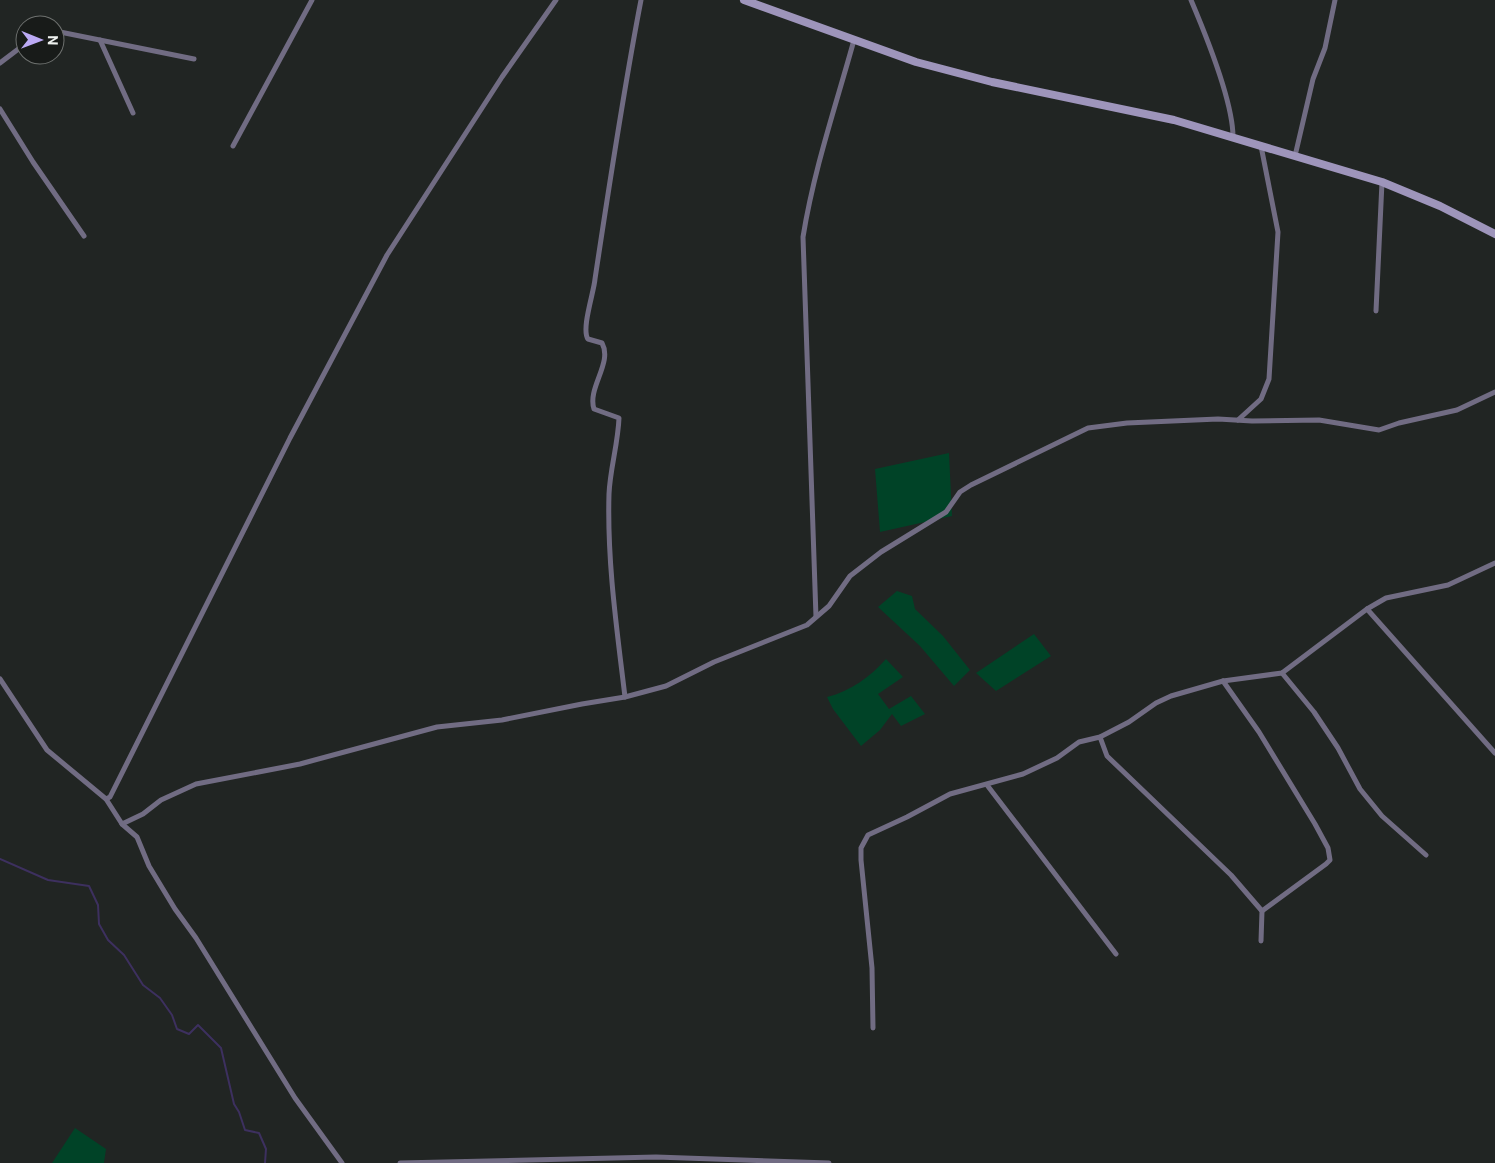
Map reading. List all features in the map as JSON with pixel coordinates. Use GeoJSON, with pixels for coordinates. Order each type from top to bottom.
{"type":"FeatureCollection","features":[{"type":"Feature","properties":{"kind":"street"},"geometry":{"type":"LineString","coordinates":[[233,146],[312,0]]}},
{"type":"Feature","properties":{"kind":"street"},"geometry":{"type":"LineString","coordinates":[[106,799],[110,797],[286,447],[387,256],[502,77],[556,0]]}},
{"type":"Feature","properties":{"kind":"street"},"geometry":{"type":"LineString","coordinates":[[625,698],[613,596],[609,536],[609,492],[619,418],[594,409],[594,391],[603,364],[604,348],[602,343],[588,339],[585,332],[594,290],[620,110],[641,0]]}},
{"type":"Feature","properties":{"kind":"street"},"geometry":{"type":"LineString","coordinates":[[744,0],[854,40],[951,72],[1035,92],[1140,112],[1382,182],[1432,202],[1495,234]]}},
{"type":"Feature","properties":{"kind":"street"},"geometry":{"type":"LineString","coordinates":[[1191,0],[1224,95],[1231,119],[1233,138]]}},
{"type":"Feature","properties":{"kind":"street"},"geometry":{"type":"LineString","coordinates":[[1295,156],[1313,80],[1325,48],[1335,0]]}},
{"type":"Feature","properties":{"kind":"street"},"geometry":{"type":"LineString","coordinates":[[65,33],[194,59]]}},
{"type":"Feature","properties":{"kind":"street"},"geometry":{"type":"LineString","coordinates":[[100,40],[133,113]]}},
{"type":"Feature","properties":{"kind":"street"},"geometry":{"type":"LineString","coordinates":[[816,617],[803,236],[809,198],[854,40]]}},
{"type":"Feature","properties":{"kind":"street"},"geometry":{"type":"LineString","coordinates":[[0,64],[15,52]]}},
{"type":"Feature","properties":{"kind":"street"},"geometry":{"type":"LineString","coordinates":[[0,109],[33,162],[84,236]]}},
{"type":"Feature","properties":{"kind":"street"},"geometry":{"type":"LineString","coordinates":[[1238,420],[1261,399],[1269,379],[1278,232],[1261,146]]}},
{"type":"Feature","properties":{"kind":"street"},"geometry":{"type":"LineString","coordinates":[[1376,311],[1382,182]]}},
{"type":"Feature","properties":{"kind":"street"},"geometry":{"type":"LineString","coordinates":[[122,824],[143,814],[162,800],[196,784],[300,764],[437,727],[502,720],[582,704],[625,698],[666,686],[732,655],[807,625],[829,606],[850,576],[881,552],[946,512],[960,492],[971,484],[1062,438],[1088,428],[1127,423],[1319,420],[1379,430],[1399,422],[1457,410],[1495,392]]}},
{"type":"Feature","properties":{"kind":"street"},"geometry":{"type":"LineString","coordinates":[[873,1028],[872,968],[861,848],[868,835],[964,788],[987,785],[1023,774],[1056,758],[1079,742],[1100,737],[1129,722],[1156,703],[1172,696],[1224,681],[1282,673],[1316,650],[1367,609],[1386,598],[1448,585],[1495,563]]}},
{"type":"Feature","properties":{"kind":"street"},"geometry":{"type":"LineString","coordinates":[[1367,609],[1495,753]]}},
{"type":"Feature","properties":{"kind":"street"},"geometry":{"type":"LineString","coordinates":[[1282,673],[1338,748],[1360,789],[1382,816],[1426,856]]}},
{"type":"Feature","properties":{"kind":"street"},"geometry":{"type":"LineString","coordinates":[[0,679],[47,750],[106,799],[122,824],[137,837],[149,866],[175,909],[196,938],[295,1098],[342,1163]]}},
{"type":"Feature","properties":{"kind":"street"},"geometry":{"type":"LineString","coordinates":[[1224,681],[1301,800],[1326,844],[1330,860],[1262,911]]}},
{"type":"Feature","properties":{"kind":"street"},"geometry":{"type":"LineString","coordinates":[[1100,737],[1108,756],[1231,875],[1262,911],[1261,942]]}},
{"type":"Feature","properties":{"kind":"street"},"geometry":{"type":"LineString","coordinates":[[987,785],[1116,954]]}},
{"type":"Feature","properties":{"kind":"street"},"geometry":{"type":"LineString","coordinates":[[400,1163],[656,1157],[829,1163]]}},
{"type":"Feature","properties":{"kind":"green space"},"geometry":{"type":"Polygon","coordinates":[[[949,453],[952,516],[880,532],[875,469],[949,453]]]}},
{"type":"Feature","properties":{"kind":"green space"},"geometry":{"type":"Polygon","coordinates":[[[897,591],[912,596],[915,609],[943,636],[970,670],[954,686],[920,646],[878,607],[897,591]]]}},
{"type":"Feature","properties":{"kind":"green space"},"geometry":{"type":"Polygon","coordinates":[[[1034,634],[1051,656],[996,691],[976,673],[1034,634]]]}},
{"type":"Feature","properties":{"kind":"green space"},"geometry":{"type":"Polygon","coordinates":[[[886,659],[903,677],[878,694],[889,709],[911,696],[925,714],[901,726],[892,714],[880,730],[861,746],[833,709],[827,697],[844,691],[860,682],[886,659]]]}},
{"type":"Feature","properties":{"kind":"green space"},"geometry":{"type":"Polygon","coordinates":[[[75,1128],[106,1149],[104,1163],[52,1163],[75,1128]]]}},
{"type":"Feature","properties":{"kind":"waterway"},"geometry":{"type":"LineString","coordinates":[[0,859],[48,880],[89,886],[98,905],[99,924],[108,940],[124,955],[143,985],[160,998],[172,1015],[177,1029],[189,1034],[198,1025],[221,1048],[234,1104],[245,1130],[259,1133],[266,1149],[265,1163]]}}]}
